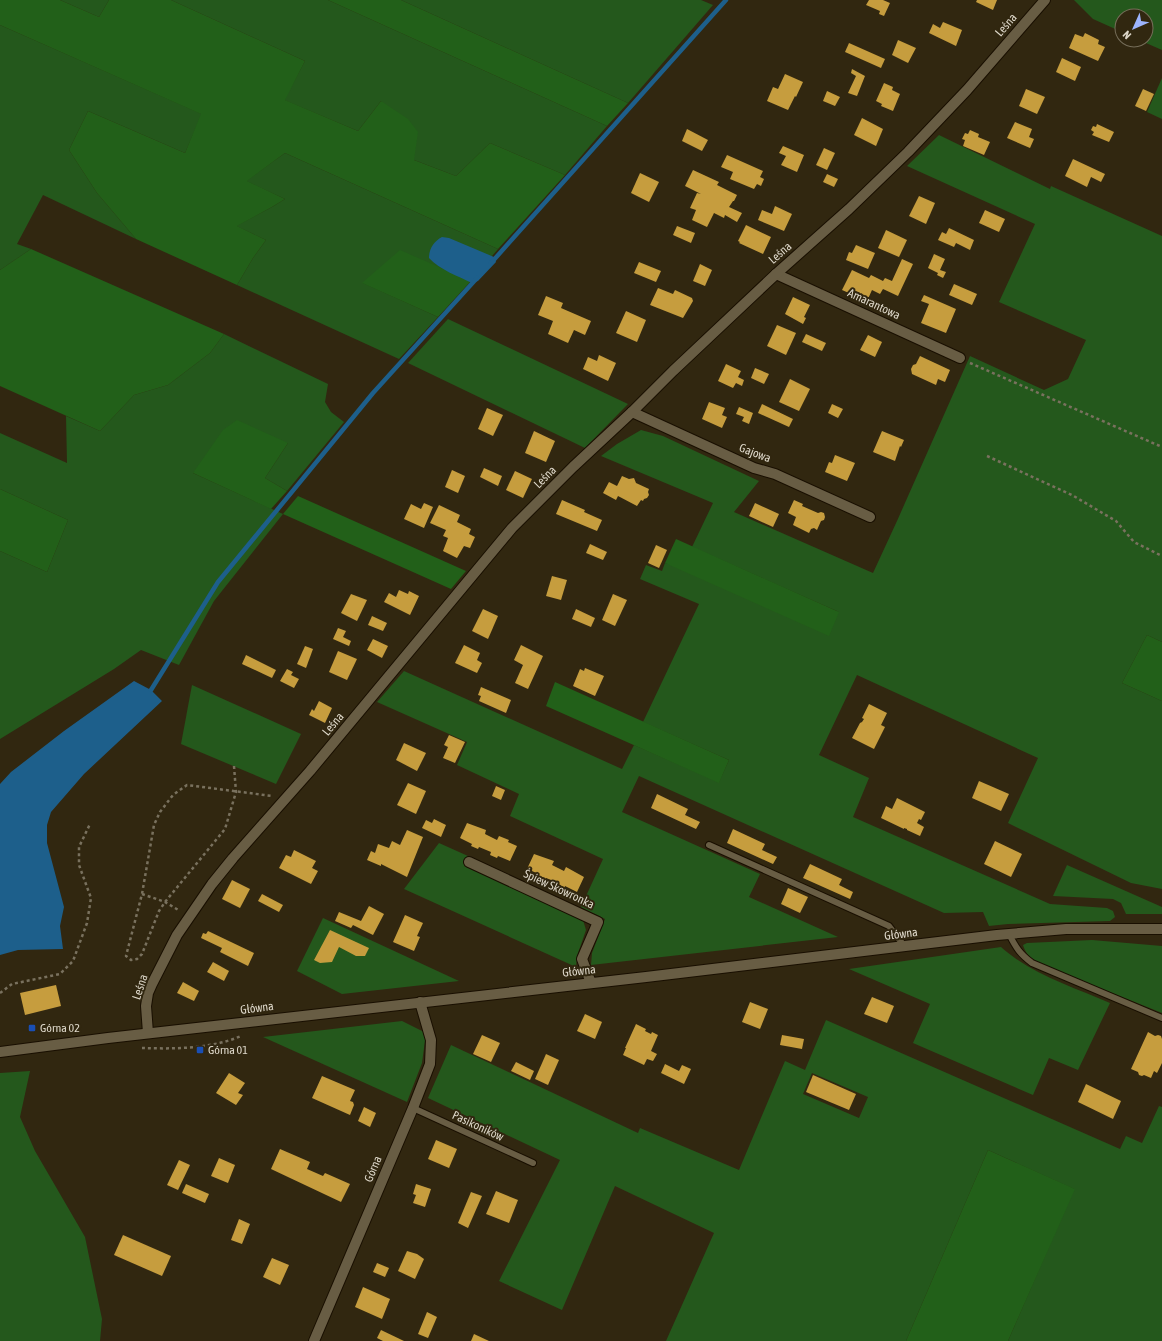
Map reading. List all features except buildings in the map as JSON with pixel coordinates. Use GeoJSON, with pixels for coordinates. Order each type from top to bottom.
{"type":"FeatureCollection","features":[{"type":"Feature","properties":{"kind":"street","name":"Leśna"},"geometry":{"type":"LineString","coordinates":[[148,1033],[146,1006],[150,989],[178,936],[219,875],[310,771],[512,528],[573,467],[632,412],[672,371],[776,274],[849,209],[908,152],[967,90],[1045,0]]}},
{"type":"Feature","properties":{"kind":"street","name":"Amarantowa"},"geometry":{"type":"LineString","coordinates":[[776,274],[960,358]]}},
{"type":"Feature","properties":{"kind":"street","name":"Gajowa"},"geometry":{"type":"LineString","coordinates":[[632,412],[754,468],[775,474],[870,518]]}},
{"type":"Feature","properties":{"kind":"street","name":"Śpiew Skowronka"},"geometry":{"type":"LineString","coordinates":[[469,862],[598,922],[582,959],[591,983]]}},
{"type":"Feature","properties":{"kind":"street","name":"Główna"},"geometry":{"type":"LineString","coordinates":[[0,1052],[148,1033],[1009,934],[1066,929],[1162,929]]}},
{"type":"Feature","properties":{"kind":"street","name":"Górna"},"geometry":{"type":"LineString","coordinates":[[314,1341],[413,1108],[430,1064],[431,1040],[420,1002]]}},
{"type":"Feature","properties":{"kind":"lane"},"geometry":{"type":"LineString","coordinates":[[709,845],[889,926],[905,947]]}},
{"type":"Feature","properties":{"kind":"lane"},"geometry":{"type":"LineString","coordinates":[[1009,934],[1022,956],[1032,963],[1162,1018]]}},
{"type":"Feature","properties":{"kind":"lane","name":"Pasikoników"},"geometry":{"type":"LineString","coordinates":[[413,1108],[533,1163]]}},
{"type":"Feature","properties":{"kind":"path"},"geometry":{"type":"LineString","coordinates":[[960,358],[1162,447]]}},
{"type":"Feature","properties":{"kind":"path"},"geometry":{"type":"LineString","coordinates":[[987,456],[1072,495],[1116,521],[1134,542],[1162,556]]}},
{"type":"Feature","properties":{"kind":"path"},"geometry":{"type":"LineString","coordinates":[[234,766],[236,792],[225,829],[165,902],[159,912],[142,954],[137,959],[131,960],[126,956],[142,894],[154,825],[160,812],[173,795],[188,785],[236,792],[286,798]]}},
{"type":"Feature","properties":{"kind":"path"},"geometry":{"type":"LineString","coordinates":[[0,993],[12,984],[60,974],[74,961],[87,923],[91,898],[79,865],[79,846],[90,824]]}},
{"type":"Feature","properties":{"kind":"path"},"geometry":{"type":"LineString","coordinates":[[142,894],[165,902],[190,917]]}},
{"type":"Feature","properties":{"kind":"green space"},"geometry":{"type":"Polygon","coordinates":[[[0,0],[60,0],[99,17],[109,0],[171,0],[305,61],[285,100],[358,131],[381,101],[408,119],[418,132],[414,160],[456,176],[490,143],[565,175],[498,249],[285,153],[247,181],[285,199],[237,226],[266,240],[237,285],[136,239],[97,193],[69,150],[88,111],[185,153],[201,114],[0,25],[0,0]]]}},
{"type":"Feature","properties":{"kind":"green space"},"geometry":{"type":"Polygon","coordinates":[[[60,0],[109,0],[99,17],[60,0]]]}},
{"type":"Feature","properties":{"kind":"green space"},"geometry":{"type":"Polygon","coordinates":[[[171,0],[328,0],[607,126],[565,175],[490,143],[456,176],[414,160],[381,101],[358,131],[284,100],[305,61],[171,0]]]}},
{"type":"Feature","properties":{"kind":"green space"},"geometry":{"type":"Polygon","coordinates":[[[328,0],[401,0],[628,103],[607,126],[328,0]]]}},
{"type":"Feature","properties":{"kind":"green space"},"geometry":{"type":"Polygon","coordinates":[[[401,0],[701,0],[713,5],[628,103],[401,0]]]}},
{"type":"Feature","properties":{"kind":"green space"},"geometry":{"type":"Polygon","coordinates":[[[1074,0],[1162,0],[1162,50],[1154,47],[1154,8],[1114,8],[1114,28],[1093,19],[1074,0]]]}},
{"type":"Feature","properties":{"kind":"green space"},"geometry":{"type":"Polygon","coordinates":[[[0,25],[202,114],[185,153],[88,111],[69,150],[97,193],[136,239],[43,195],[17,244],[31,249],[0,270],[0,25]]]}},
{"type":"Feature","properties":{"kind":"green space"},"geometry":{"type":"Polygon","coordinates":[[[1162,78],[1162,119],[1147,112],[1162,78]]]}},
{"type":"Feature","properties":{"kind":"green space"},"geometry":{"type":"Polygon","coordinates":[[[939,135],[1050,189],[1051,186],[1162,236],[1162,642],[1147,635],[1122,683],[1162,701],[1162,889],[1131,883],[1008,823],[1038,758],[857,675],[819,755],[869,778],[853,817],[1050,904],[1107,908],[1113,911],[1115,917],[1110,921],[1008,924],[989,926],[983,912],[944,913],[639,776],[622,812],[760,874],[749,897],[838,937],[591,965],[592,953],[605,919],[581,907],[603,859],[510,816],[519,794],[457,765],[467,742],[377,702],[404,671],[622,769],[634,745],[719,782],[729,760],[643,722],[699,604],[640,579],[646,565],[662,571],[665,563],[839,612],[692,547],[713,503],[601,456],[617,444],[641,430],[663,436],[759,481],[734,512],[873,573],[970,356],[1044,390],[1068,379],[1086,340],[999,302],[1035,224],[907,166],[939,135]]]}},
{"type":"Feature","properties":{"kind":"green space"},"geometry":{"type":"Polygon","coordinates":[[[285,153],[498,249],[471,281],[363,283],[438,317],[399,359],[237,285],[266,240],[236,226],[285,199],[246,181],[285,153]]]}},
{"type":"Feature","properties":{"kind":"green space"},"geometry":{"type":"Polygon","coordinates":[[[31,249],[224,334],[210,353],[168,385],[134,395],[100,431],[0,386],[0,270],[31,249]]]}},
{"type":"Feature","properties":{"kind":"green space"},"geometry":{"type":"Polygon","coordinates":[[[400,250],[471,281],[438,317],[362,283],[400,250]]]}},
{"type":"Feature","properties":{"kind":"green space"},"geometry":{"type":"Polygon","coordinates":[[[448,319],[628,404],[585,448],[408,363],[448,319]]]}},
{"type":"Feature","properties":{"kind":"green space"},"geometry":{"type":"Polygon","coordinates":[[[224,334],[328,384],[325,402],[331,412],[344,422],[287,491],[265,478],[288,443],[193,473],[283,514],[214,601],[179,665],[141,650],[114,669],[0,739],[0,551],[47,572],[68,520],[0,489],[0,433],[67,463],[66,416],[100,431],[134,395],[168,385],[210,353],[224,334]]]}},
{"type":"Feature","properties":{"kind":"green space"},"geometry":{"type":"Polygon","coordinates":[[[237,420],[288,443],[265,478],[287,491],[271,509],[193,473],[223,430],[237,420]]]}},
{"type":"Feature","properties":{"kind":"green space"},"geometry":{"type":"Polygon","coordinates":[[[0,489],[68,520],[47,572],[0,551],[0,489]]]}},
{"type":"Feature","properties":{"kind":"green space"},"geometry":{"type":"Polygon","coordinates":[[[298,496],[466,571],[451,589],[283,514],[298,496]]]}},
{"type":"Feature","properties":{"kind":"green space"},"geometry":{"type":"Polygon","coordinates":[[[676,539],[839,612],[829,636],[665,563],[676,539]]]}},
{"type":"Feature","properties":{"kind":"green space"},"geometry":{"type":"Polygon","coordinates":[[[1147,635],[1162,642],[1162,701],[1122,683],[1147,635]]]}},
{"type":"Feature","properties":{"kind":"green space"},"geometry":{"type":"Polygon","coordinates":[[[555,682],[729,760],[719,783],[546,706],[555,682]]]}},
{"type":"Feature","properties":{"kind":"green space"},"geometry":{"type":"Polygon","coordinates":[[[192,685],[301,734],[276,784],[181,744],[192,685]]]}},
{"type":"Feature","properties":{"kind":"green space"},"geometry":{"type":"Polygon","coordinates":[[[439,843],[468,856],[464,866],[583,920],[586,930],[577,956],[576,967],[404,889],[439,843]]]}},
{"type":"Feature","properties":{"kind":"green space"},"geometry":{"type":"Polygon","coordinates":[[[1067,865],[1162,907],[1162,914],[1126,914],[1121,903],[1113,899],[1053,896],[1067,865]]]}},
{"type":"Feature","properties":{"kind":"green space"},"geometry":{"type":"Polygon","coordinates":[[[323,918],[459,981],[342,994],[297,971],[323,918]]]}},
{"type":"Feature","properties":{"kind":"green space"},"geometry":{"type":"Polygon","coordinates":[[[1092,940],[1162,946],[1162,1013],[1041,964],[1027,954],[1023,945],[1027,943],[1092,940]]]}},
{"type":"Feature","properties":{"kind":"green space"},"geometry":{"type":"Polygon","coordinates":[[[1001,947],[1025,965],[1053,979],[1110,1003],[1078,1070],[1049,1058],[1033,1095],[913,1043],[930,1004],[849,969],[1001,947]]]}},
{"type":"Feature","properties":{"kind":"green space"},"geometry":{"type":"Polygon","coordinates":[[[826,1020],[1120,1149],[1126,1136],[1142,1143],[1159,1106],[1162,1107],[1162,1341],[1008,1341],[1074,1189],[988,1150],[906,1341],[666,1341],[714,1233],[615,1186],[562,1310],[499,1281],[560,1160],[428,1098],[451,1045],[638,1133],[640,1128],[739,1170],[785,1061],[805,1070],[826,1020]],[[812,1073],[803,1094],[859,1118],[868,1097],[812,1073]]]}},
{"type":"Feature","properties":{"kind":"green space"},"geometry":{"type":"Polygon","coordinates":[[[402,1021],[426,1033],[422,1063],[407,1102],[263,1037],[402,1021]]]}},
{"type":"Feature","properties":{"kind":"green space"},"geometry":{"type":"Polygon","coordinates":[[[30,1071],[20,1117],[35,1151],[85,1237],[102,1319],[100,1341],[0,1341],[0,1073],[30,1071]]]}},
{"type":"Feature","properties":{"kind":"green space"},"geometry":{"type":"Polygon","coordinates":[[[988,1150],[1075,1189],[1008,1341],[906,1341],[988,1150]]]}},
{"type":"Feature","properties":{"kind":"water"},"geometry":{"type":"Polygon","coordinates":[[[442,237],[449,238],[494,257],[496,262],[478,281],[472,283],[444,269],[429,258],[432,246],[442,237]]]}},
{"type":"Feature","properties":{"kind":"water"},"geometry":{"type":"Polygon","coordinates":[[[134,681],[151,690],[162,701],[84,774],[51,812],[47,825],[47,843],[64,907],[60,926],[63,949],[18,950],[0,955],[0,784],[11,772],[64,731],[134,681]]]}},
{"type":"Feature","properties":{"kind":"waterway"},"geometry":{"type":"LineString","coordinates":[[491,263],[726,0]]}},
{"type":"Feature","properties":{"kind":"waterway"},"geometry":{"type":"LineString","coordinates":[[151,690],[218,582],[373,393],[477,278]]}},
{"type":"Feature","properties":{"kind":"place","name":"Górna 02"},"geometry":{"type":"Point","coordinates":[32,1028]}},
{"type":"Feature","properties":{"kind":"place","name":"Górna 01"},"geometry":{"type":"Point","coordinates":[200,1050]}}]}
